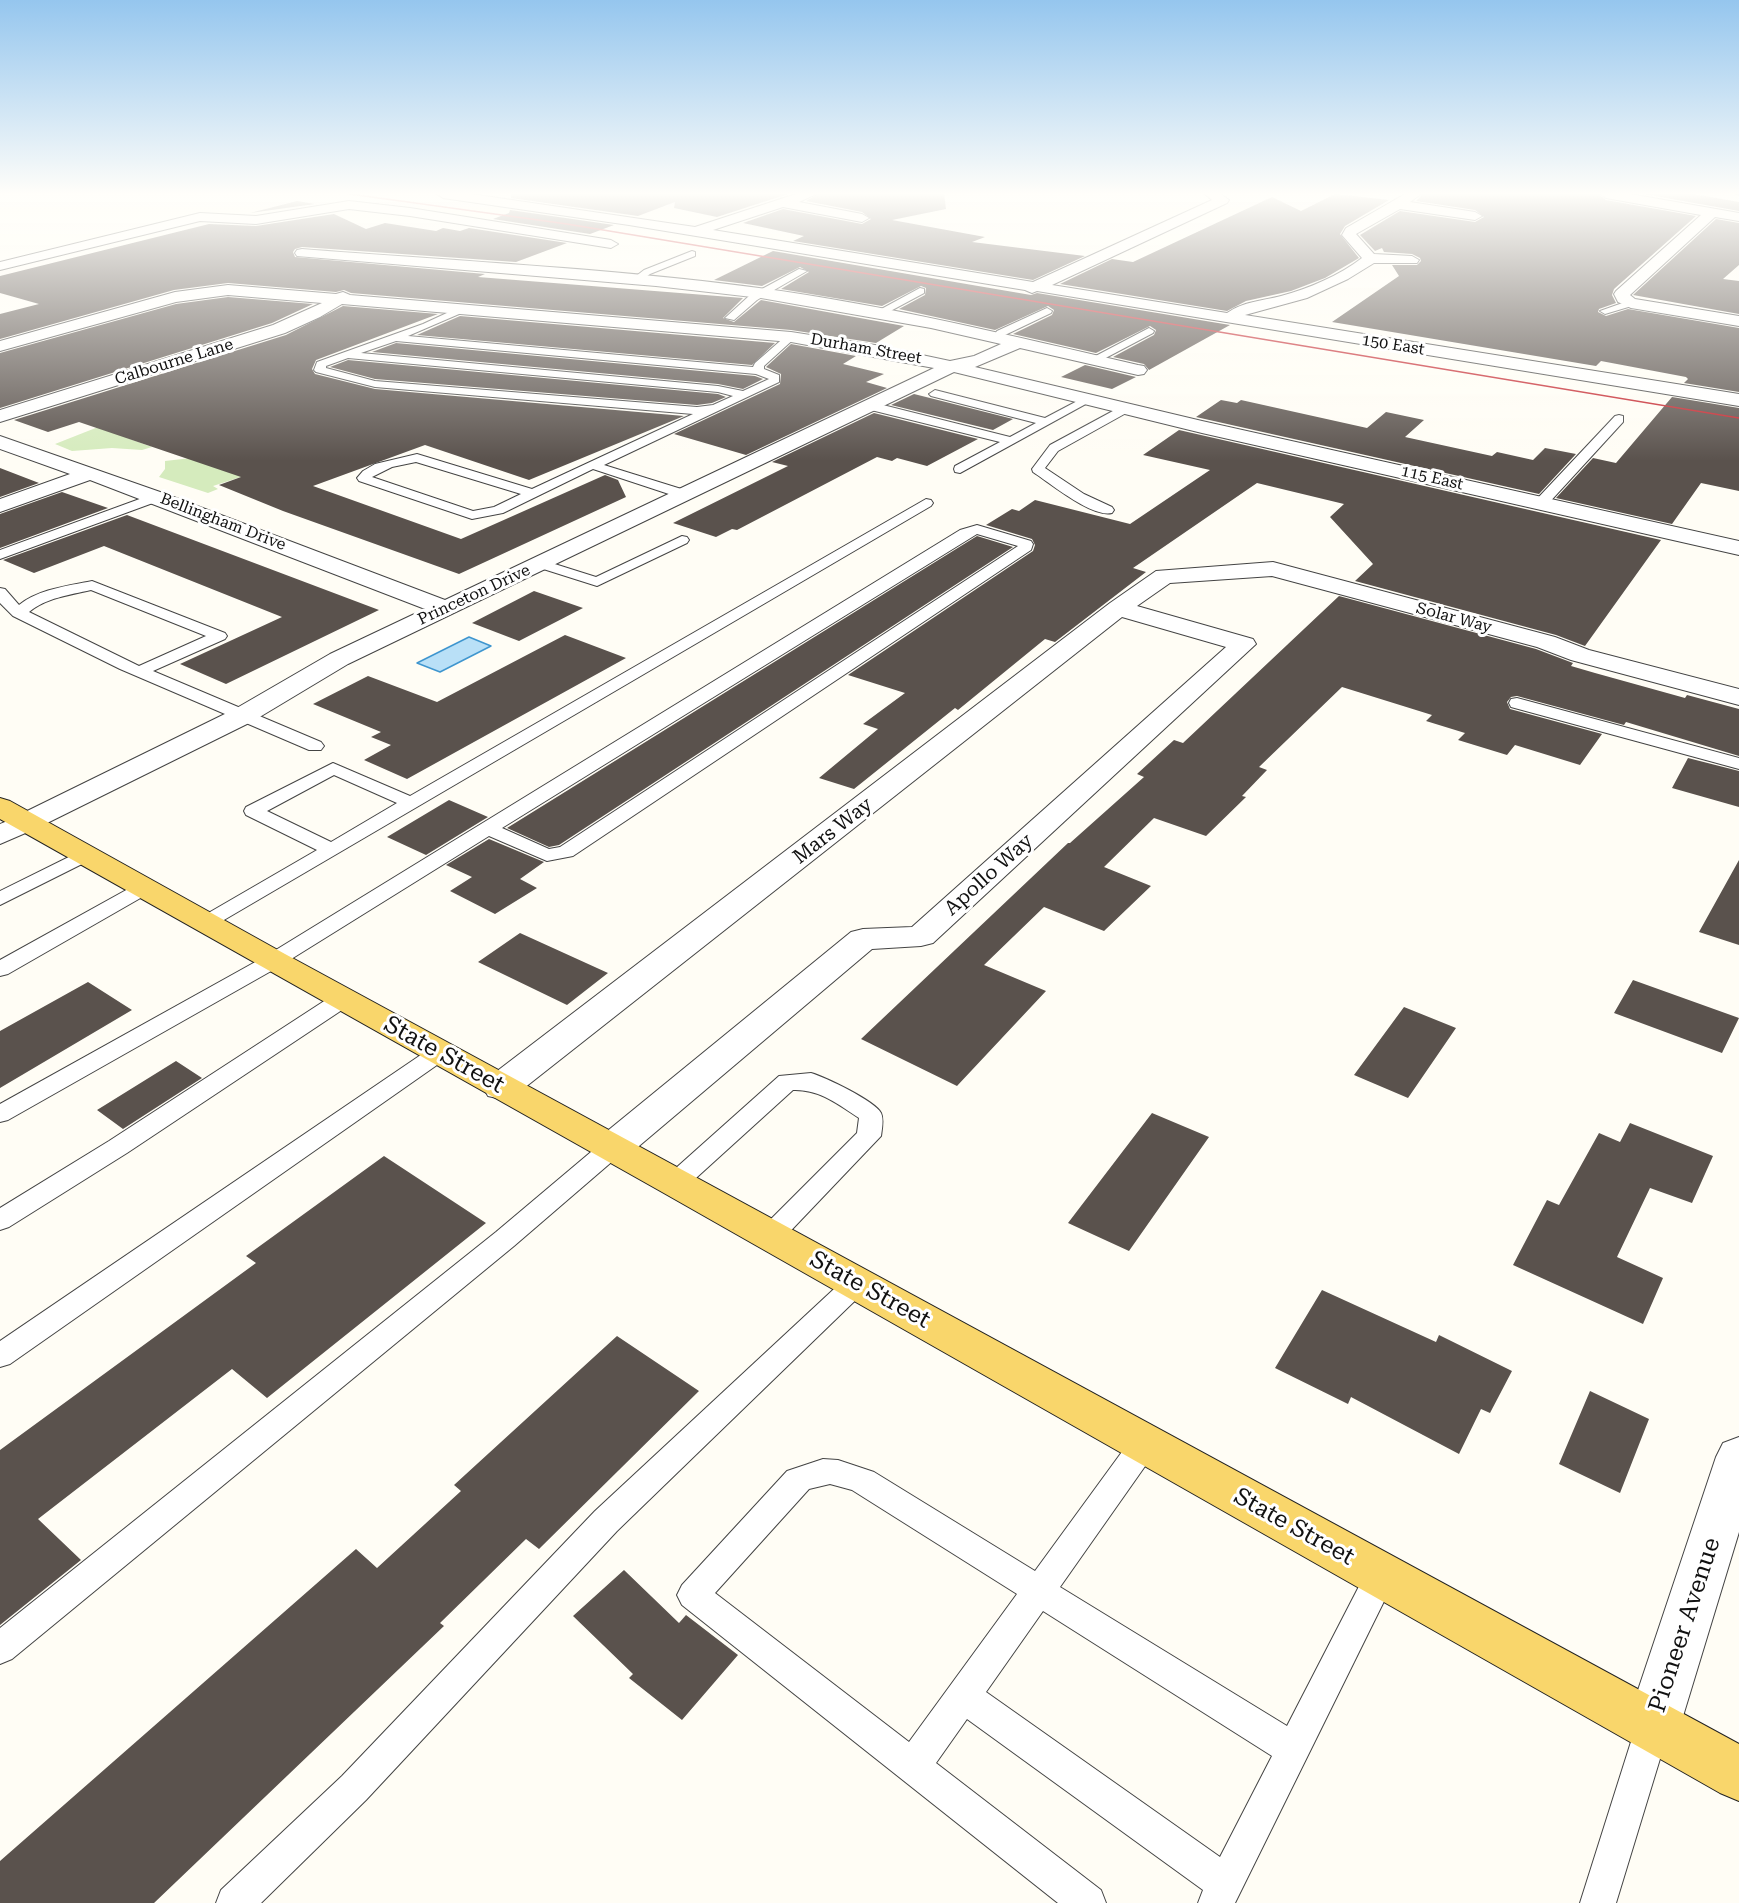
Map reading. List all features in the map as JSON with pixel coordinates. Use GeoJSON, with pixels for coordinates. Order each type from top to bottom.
{"type":"FeatureCollection","features":[{"type":"Feature","properties":{"kind":"main road","name":"State Street"},"geometry":{"type":"LineString","coordinates":[[0,807],[273,962],[613,1147],[1739,1774]]}},
{"type":"Feature","properties":{"kind":"street"},"geometry":{"type":"LineString","coordinates":[[618,293],[632,283]]}},
{"type":"Feature","properties":{"kind":"street"},"geometry":{"type":"LineString","coordinates":[[663,283],[760,293],[879,313],[1138,370]]}},
{"type":"Feature","properties":{"kind":"street","name":"150 East"},"geometry":{"type":"LineString","coordinates":[[1001,283],[1739,400]]}},
{"type":"Feature","properties":{"kind":"street"},"geometry":{"type":"LineString","coordinates":[[1032,288],[1043,283]]}},
{"type":"Feature","properties":{"kind":"street"},"geometry":{"type":"LineString","coordinates":[[1229,319],[1244,309],[1292,298],[1326,283]]}},
{"type":"Feature","properties":{"kind":"street"},"geometry":{"type":"LineString","coordinates":[[1632,283],[1622,294],[1631,303],[1739,321]]}},
{"type":"Feature","properties":{"kind":"street","name":"Calbourne Lane"},"geometry":{"type":"LineString","coordinates":[[0,416],[296,323],[359,288]]}},
{"type":"Feature","properties":{"kind":"street","name":"Durham Street"},"geometry":{"type":"LineString","coordinates":[[0,346],[175,297],[208,291],[244,290],[791,337],[871,348],[956,365],[1124,409]]}},
{"type":"Feature","properties":{"kind":"street"},"geometry":{"type":"LineString","coordinates":[[584,319],[601,306]]}},
{"type":"Feature","properties":{"kind":"street"},"geometry":{"type":"LineString","coordinates":[[997,338],[956,357],[956,365],[978,362],[1018,343]]}},
{"type":"Feature","properties":{"kind":"street","name":"Princeton Drive"},"geometry":{"type":"LineString","coordinates":[[0,835],[244,715],[339,659],[956,365]]}},
{"type":"Feature","properties":{"kind":"street","name":"115 East"},"geometry":{"type":"LineString","coordinates":[[1124,409],[1739,548]]}},
{"type":"Feature","properties":{"kind":"street","name":"Bellingham Drive"},"geometry":{"type":"LineString","coordinates":[[0,442],[156,496],[445,608]]}},
{"type":"Feature","properties":{"kind":"street"},"geometry":{"type":"LineString","coordinates":[[0,456],[22,449]]}},
{"type":"Feature","properties":{"kind":"street"},"geometry":{"type":"LineString","coordinates":[[0,506],[91,473]]}},
{"type":"Feature","properties":{"kind":"street","name":"Solar Way"},"geometry":{"type":"LineString","coordinates":[[1164,576],[1273,569],[1546,642],[1580,655],[1739,697]]}},
{"type":"Feature","properties":{"kind":"street","name":"Mars Way"},"geometry":{"type":"LineString","coordinates":[[501,1087],[1118,608],[1164,576]]}},
{"type":"Feature","properties":{"kind":"street","name":"Apollo Way"},"geometry":{"type":"LineString","coordinates":[[613,1147],[863,939],[921,936],[1244,644],[1118,608]]}},
{"type":"Feature","properties":{"kind":"street","name":"Pioneer Avenue"},"geometry":{"type":"LineString","coordinates":[[1653,1726],[1739,1456]]}},
{"type":"Feature","properties":{"kind":"lane"},"geometry":{"type":"LineString","coordinates":[[730,318],[760,293],[779,283]]}},
{"type":"Feature","properties":{"kind":"lane"},"geometry":{"type":"LineString","coordinates":[[879,313],[920,291]]}},
{"type":"Feature","properties":{"kind":"lane"},"geometry":{"type":"LineString","coordinates":[[1605,312],[1631,303]]}},
{"type":"Feature","properties":{"kind":"lane"},"geometry":{"type":"LineString","coordinates":[[462,309],[427,326],[321,364],[320,370],[375,384],[686,411],[716,408]]}},
{"type":"Feature","properties":{"kind":"lane"},"geometry":{"type":"LineString","coordinates":[[997,338],[1001,333],[1047,311]]}},
{"type":"Feature","properties":{"kind":"lane"},"geometry":{"type":"LineString","coordinates":[[1094,360],[1149,331]]}},
{"type":"Feature","properties":{"kind":"lane"},"geometry":{"type":"LineString","coordinates":[[758,371],[762,362],[791,337]]}},
{"type":"Feature","properties":{"kind":"lane"},"geometry":{"type":"LineString","coordinates":[[394,338],[758,371],[775,377],[775,380],[746,395],[498,510],[472,515],[364,478],[367,473],[397,461],[417,458],[532,494]]}},
{"type":"Feature","properties":{"kind":"lane"},"geometry":{"type":"LineString","coordinates":[[344,355],[718,389],[746,395]]}},
{"type":"Feature","properties":{"kind":"lane"},"geometry":{"type":"LineString","coordinates":[[935,394],[1046,422]]}},
{"type":"Feature","properties":{"kind":"lane"},"geometry":{"type":"LineString","coordinates":[[960,469],[1087,400]]}},
{"type":"Feature","properties":{"kind":"lane"},"geometry":{"type":"LineString","coordinates":[[871,406],[1011,441]]}},
{"type":"Feature","properties":{"kind":"lane"},"geometry":{"type":"LineString","coordinates":[[1107,510],[1079,497],[1038,469],[1054,448],[1124,409]]}},
{"type":"Feature","properties":{"kind":"lane"},"geometry":{"type":"LineString","coordinates":[[1541,503],[1619,419]]}},
{"type":"Feature","properties":{"kind":"lane"},"geometry":{"type":"LineString","coordinates":[[592,465],[686,495]]}},
{"type":"Feature","properties":{"kind":"lane"},"geometry":{"type":"LineString","coordinates":[[0,555],[156,496]]}},
{"type":"Feature","properties":{"kind":"lane"},"geometry":{"type":"LineString","coordinates":[[205,923],[926,503]]}},
{"type":"Feature","properties":{"kind":"lane"},"geometry":{"type":"LineString","coordinates":[[0,1114],[273,962],[487,828],[964,533],[977,529],[1026,544],[1024,550],[566,852],[547,855],[487,828]]}},
{"type":"Feature","properties":{"kind":"lane"},"geometry":{"type":"LineString","coordinates":[[542,564],[597,582],[682,540]]}},
{"type":"Feature","properties":{"kind":"lane"},"geometry":{"type":"LineString","coordinates":[[18,613],[32,602],[55,593],[92,585],[219,636],[140,671]]}},
{"type":"Feature","properties":{"kind":"lane"},"geometry":{"type":"LineString","coordinates":[[0,592],[18,613],[140,671],[315,746]]}},
{"type":"Feature","properties":{"kind":"lane"},"geometry":{"type":"LineString","coordinates":[[1517,703],[1739,764]]}},
{"type":"Feature","properties":{"kind":"lane"},"geometry":{"type":"LineString","coordinates":[[331,849],[253,812],[333,768],[411,803]]}},
{"type":"Feature","properties":{"kind":"lane"},"geometry":{"type":"LineString","coordinates":[[0,899],[85,855]]}},
{"type":"Feature","properties":{"kind":"lane"},"geometry":{"type":"LineString","coordinates":[[0,969],[144,888]]}},
{"type":"Feature","properties":{"kind":"lane"},"geometry":{"type":"LineString","coordinates":[[0,1220],[118,1147],[343,999]]}},
{"type":"Feature","properties":{"kind":"lane"},"geometry":{"type":"LineString","coordinates":[[0,1356],[439,1053]]}},
{"type":"Feature","properties":{"kind":"lane"},"geometry":{"type":"LineString","coordinates":[[676,1182],[787,1082],[811,1081],[842,1096],[871,1115],[868,1136],[771,1235]]}},
{"type":"Feature","properties":{"kind":"lane"},"geometry":{"type":"LineString","coordinates":[[0,1648],[486,1254],[613,1147]]}},
{"type":"Feature","properties":{"kind":"lane"},"geometry":{"type":"LineString","coordinates":[[234,1903],[354,1788],[606,1521],[857,1283]]}},
{"type":"Feature","properties":{"kind":"lane"},"geometry":{"type":"LineString","coordinates":[[913,1766],[1145,1443]]}},
{"type":"Feature","properties":{"kind":"lane"},"geometry":{"type":"LineString","coordinates":[[1088,1903],[693,1594],[798,1480],[818,1470],[838,1472],[863,1481],[1293,1749]]}},
{"type":"Feature","properties":{"kind":"lane"},"geometry":{"type":"LineString","coordinates":[[963,1696],[1221,1894],[1381,1575]]}},
{"type":"Feature","properties":{"kind":"lane"},"geometry":{"type":"LineString","coordinates":[[1598,1903],[1653,1726]]}},
{"type":"Feature","properties":{"kind":"green space"},"geometry":{"type":"Polygon","coordinates":[[[126,416],[127,438],[152,447],[142,450],[112,448],[72,451],[55,444],[126,416]]]}},
{"type":"Feature","properties":{"kind":"green space"},"geometry":{"type":"Polygon","coordinates":[[[200,457],[253,473],[213,486],[218,489],[208,493],[159,477],[165,469],[165,461],[200,457]]]}},
{"type":"Feature","properties":{"kind":"water"},"geometry":{"type":"Polygon","coordinates":[[[469,637],[491,646],[440,672],[417,663],[469,637]]]}},
{"type":"Feature","properties":{"kind":"building"},"geometry":{"type":"Polygon","coordinates":[[[0,283],[551,283],[743,298],[723,318],[734,322],[761,300],[904,326],[876,343],[791,330],[351,293],[344,290],[336,292],[228,283],[174,290],[0,339],[0,314],[39,304],[0,293],[0,283]]]}},
{"type":"Feature","properties":{"kind":"building"},"geometry":{"type":"Polygon","coordinates":[[[736,283],[768,283],[762,286],[736,283]]]}},
{"type":"Feature","properties":{"kind":"building"},"geometry":{"type":"Polygon","coordinates":[[[791,283],[960,283],[1031,295],[1037,293],[1230,325],[1149,370],[1144,364],[1113,357],[1154,335],[1156,330],[1150,326],[1096,353],[1013,334],[1052,315],[1054,310],[1048,306],[995,330],[899,309],[925,295],[926,288],[921,286],[882,306],[781,289],[791,283]]]}},
{"type":"Feature","properties":{"kind":"building"},"geometry":{"type":"Polygon","coordinates":[[[1312,283],[1291,291],[1246,301],[1227,311],[1060,284],[1312,283]]]}},
{"type":"Feature","properties":{"kind":"building"},"geometry":{"type":"Polygon","coordinates":[[[1389,283],[1621,283],[1614,289],[1612,295],[1616,303],[1599,309],[1598,312],[1606,316],[1628,309],[1739,328],[1739,392],[1684,383],[1688,379],[1686,377],[1601,361],[1596,366],[1332,322],[1389,283]]]}},
{"type":"Feature","properties":{"kind":"building"},"geometry":{"type":"Polygon","coordinates":[[[1646,283],[1739,283],[1739,314],[1633,295],[1646,283]]]}},
{"type":"Feature","properties":{"kind":"building"},"geometry":{"type":"Polygon","coordinates":[[[228,297],[313,304],[272,323],[0,408],[0,353],[176,304],[228,297]]]}},
{"type":"Feature","properties":{"kind":"building"},"geometry":{"type":"Polygon","coordinates":[[[343,306],[438,314],[316,360],[312,369],[315,374],[375,389],[684,416],[529,480],[425,445],[313,486],[461,539],[605,475],[618,480],[626,497],[459,574],[283,511],[219,485],[241,477],[79,422],[48,432],[14,420],[286,335],[343,306]]]}},
{"type":"Feature","properties":{"kind":"building"},"geometry":{"type":"Polygon","coordinates":[[[460,316],[775,343],[752,365],[417,335],[460,316]]]}},
{"type":"Feature","properties":{"kind":"building"},"geometry":{"type":"Polygon","coordinates":[[[396,343],[755,376],[763,379],[743,389],[718,384],[372,352],[396,343]]]}},
{"type":"Feature","properties":{"kind":"building"},"geometry":{"type":"Polygon","coordinates":[[[791,344],[856,356],[843,364],[884,374],[866,382],[887,388],[746,455],[674,434],[780,384],[781,374],[766,367],[791,344]]]}},
{"type":"Feature","properties":{"kind":"building"},"geometry":{"type":"Polygon","coordinates":[[[348,360],[718,394],[726,397],[712,403],[697,405],[375,379],[330,367],[348,360]]]}},
{"type":"Feature","properties":{"kind":"building"},"geometry":{"type":"Polygon","coordinates":[[[1085,365],[1136,377],[1112,389],[1061,377],[1085,365]]]}},
{"type":"Feature","properties":{"kind":"building"},"geometry":{"type":"Polygon","coordinates":[[[914,394],[1013,419],[993,430],[891,405],[914,394]]]}},
{"type":"Feature","properties":{"kind":"building"},"geometry":{"type":"Polygon","coordinates":[[[1672,397],[1739,408],[1739,491],[1701,483],[1672,524],[1556,498],[1593,458],[1616,463],[1672,397]]]}},
{"type":"Feature","properties":{"kind":"building"},"geometry":{"type":"Polygon","coordinates":[[[1221,400],[1237,403],[1241,400],[1367,428],[1386,412],[1424,420],[1405,437],[1492,456],[1497,452],[1533,460],[1545,448],[1576,454],[1539,494],[1196,417],[1221,400]]]}},
{"type":"Feature","properties":{"kind":"building"},"geometry":{"type":"Polygon","coordinates":[[[874,413],[978,439],[927,466],[897,458],[892,461],[877,457],[737,530],[732,529],[716,537],[673,523],[788,466],[772,462],[874,413]]]}},
{"type":"Feature","properties":{"kind":"building"},"geometry":{"type":"Polygon","coordinates":[[[1179,430],[1661,540],[1585,646],[1556,635],[1355,581],[1373,564],[1330,517],[1344,504],[1257,483],[1133,568],[1146,572],[1055,642],[1045,639],[958,710],[955,708],[854,789],[819,778],[878,729],[863,724],[905,693],[848,675],[1033,551],[1035,545],[1032,539],[986,525],[1012,509],[1019,511],[1035,500],[1130,524],[1210,470],[1143,455],[1179,430]]]}},
{"type":"Feature","properties":{"kind":"building"},"geometry":{"type":"Polygon","coordinates":[[[0,468],[39,483],[0,497],[0,468]]]}},
{"type":"Feature","properties":{"kind":"building"},"geometry":{"type":"Polygon","coordinates":[[[62,492],[108,508],[0,548],[0,514],[62,492]]]}},
{"type":"Feature","properties":{"kind":"building"},"geometry":{"type":"Polygon","coordinates":[[[127,515],[379,610],[226,684],[180,664],[282,617],[104,546],[34,573],[3,560],[127,515]]]}},
{"type":"Feature","properties":{"kind":"building"},"geometry":{"type":"Polygon","coordinates":[[[977,536],[1013,547],[559,845],[549,847],[507,828],[977,536]]]}},
{"type":"Feature","properties":{"kind":"building"},"geometry":{"type":"Polygon","coordinates":[[[534,591],[583,608],[519,641],[472,623],[534,591]]]}},
{"type":"Feature","properties":{"kind":"building"},"geometry":{"type":"Polygon","coordinates":[[[1339,596],[1536,649],[1573,663],[1571,666],[1595,673],[1685,698],[1687,695],[1739,709],[1739,756],[1626,722],[1624,725],[1517,696],[1511,697],[1507,702],[1510,709],[1602,734],[1580,765],[1515,745],[1507,755],[1458,740],[1465,733],[1426,721],[1432,715],[1342,687],[1259,767],[1267,770],[1242,796],[1246,797],[1206,836],[1154,818],[1104,867],[1151,886],[1104,931],[1044,907],[984,965],[1046,991],[957,1086],[861,1039],[1068,843],[1144,777],[1137,774],[1174,740],[1183,743],[1339,596]]]}},
{"type":"Feature","properties":{"kind":"building"},"geometry":{"type":"Polygon","coordinates":[[[565,635],[626,658],[407,779],[364,760],[391,745],[371,737],[381,732],[313,704],[368,676],[437,702],[565,635]]]}},
{"type":"Feature","properties":{"kind":"building"},"geometry":{"type":"Polygon","coordinates":[[[1688,758],[1739,771],[1739,807],[1672,788],[1688,758]]]}},
{"type":"Feature","properties":{"kind":"building"},"geometry":{"type":"Polygon","coordinates":[[[449,800],[488,817],[426,855],[387,837],[449,800]]]}},
{"type":"Feature","properties":{"kind":"building"},"geometry":{"type":"Polygon","coordinates":[[[489,839],[544,862],[520,879],[537,888],[495,914],[450,891],[472,877],[446,865],[489,839]]]}},
{"type":"Feature","properties":{"kind":"building"},"geometry":{"type":"Polygon","coordinates":[[[1739,860],[1739,945],[1699,932],[1739,860]]]}},
{"type":"Feature","properties":{"kind":"building"},"geometry":{"type":"Polygon","coordinates":[[[520,933],[608,973],[567,1005],[478,962],[520,933]]]}},
{"type":"Feature","properties":{"kind":"building"},"geometry":{"type":"Polygon","coordinates":[[[1633,980],[1739,1018],[1722,1053],[1614,1013],[1633,980]]]}},
{"type":"Feature","properties":{"kind":"building"},"geometry":{"type":"Polygon","coordinates":[[[88,982],[132,1010],[0,1088],[0,1031],[88,982]]]}},
{"type":"Feature","properties":{"kind":"building"},"geometry":{"type":"Polygon","coordinates":[[[1404,1007],[1456,1028],[1408,1098],[1354,1075],[1404,1007]]]}},
{"type":"Feature","properties":{"kind":"building"},"geometry":{"type":"Polygon","coordinates":[[[176,1061],[202,1078],[123,1129],[97,1110],[176,1061]]]}},
{"type":"Feature","properties":{"kind":"building"},"geometry":{"type":"Polygon","coordinates":[[[1152,1113],[1209,1137],[1129,1251],[1068,1223],[1152,1113]]]}},
{"type":"Feature","properties":{"kind":"building"},"geometry":{"type":"Polygon","coordinates":[[[1630,1123],[1713,1156],[1692,1203],[1650,1188],[1617,1257],[1663,1278],[1643,1324],[1513,1265],[1547,1200],[1559,1205],[1599,1133],[1620,1142],[1630,1123]]]}},
{"type":"Feature","properties":{"kind":"building"},"geometry":{"type":"Polygon","coordinates":[[[384,1156],[486,1223],[267,1398],[232,1369],[38,1519],[81,1560],[0,1625],[0,1450],[256,1263],[246,1256],[384,1156]]]}},
{"type":"Feature","properties":{"kind":"building"},"geometry":{"type":"Polygon","coordinates":[[[1322,1290],[1436,1342],[1439,1335],[1512,1371],[1490,1413],[1481,1409],[1459,1454],[1351,1397],[1348,1404],[1275,1368],[1322,1290]]]}},
{"type":"Feature","properties":{"kind":"building"},"geometry":{"type":"Polygon","coordinates":[[[617,1336],[699,1391],[539,1549],[526,1539],[440,1623],[444,1626],[154,1903],[0,1903],[0,1861],[356,1549],[377,1568],[461,1491],[454,1485],[617,1336]]]}},
{"type":"Feature","properties":{"kind":"building"},"geometry":{"type":"Polygon","coordinates":[[[1590,1391],[1649,1419],[1620,1493],[1559,1464],[1590,1391]]]}},
{"type":"Feature","properties":{"kind":"building"},"geometry":{"type":"Polygon","coordinates":[[[624,1570],[679,1623],[686,1615],[738,1655],[682,1720],[629,1678],[633,1674],[573,1616],[624,1570]]]}},
{"type":"Feature","properties":{"kind":"tram line"},"geometry":{"type":"LineString","coordinates":[[922,283],[1739,418]]}}]}
